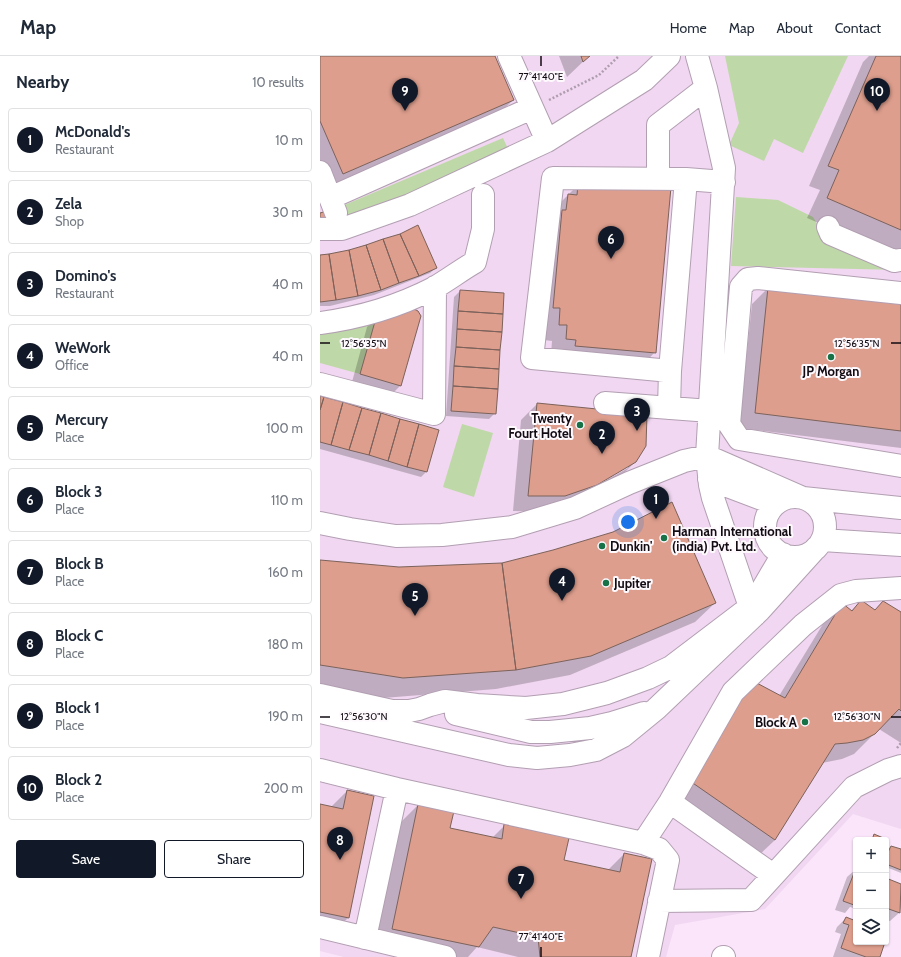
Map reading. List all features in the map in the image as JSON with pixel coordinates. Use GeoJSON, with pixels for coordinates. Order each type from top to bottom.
{"type":"FeatureCollection","features":[{"type":"Feature","properties":{"kind":"lane"},"geometry":{"type":"LineString","coordinates":[[508,56],[547,141]]}},
{"type":"Feature","properties":{"kind":"lane"},"geometry":{"type":"LineString","coordinates":[[320,229],[342,229],[410,205],[547,141],[644,80],[669,56]]}},
{"type":"Feature","properties":{"kind":"lane"},"geometry":{"type":"LineString","coordinates":[[696,56],[706,88],[724,168],[707,456],[709,479],[713,498],[753,611]]}},
{"type":"Feature","properties":{"kind":"lane"},"geometry":{"type":"LineString","coordinates":[[658,179],[658,125],[706,88]]}},
{"type":"Feature","properties":{"kind":"lane"},"geometry":{"type":"LineString","coordinates":[[326,195],[532,108]]}},
{"type":"Feature","properties":{"kind":"lane"},"geometry":{"type":"LineString","coordinates":[[320,172],[326,195],[342,229]]}},
{"type":"Feature","properties":{"kind":"lane"},"geometry":{"type":"LineString","coordinates":[[670,371],[532,358],[553,178],[686,179],[724,182]]}},
{"type":"Feature","properties":{"kind":"lane"},"geometry":{"type":"LineString","coordinates":[[669,408],[670,371],[686,179]]}},
{"type":"Feature","properties":{"kind":"lane"},"geometry":{"type":"LineString","coordinates":[[320,323],[368,313],[408,300],[435,287],[475,262],[483,229],[483,195]]}},
{"type":"Feature","properties":{"kind":"lane"},"geometry":{"type":"LineString","coordinates":[[828,227],[831,234],[894,261],[901,260]]}},
{"type":"Feature","properties":{"kind":"lane"},"geometry":{"type":"LineString","coordinates":[[901,293],[758,278],[748,279],[741,287],[729,424],[739,439],[901,466]]}},
{"type":"Feature","properties":{"kind":"lane"},"geometry":{"type":"LineString","coordinates":[[320,384],[434,414],[435,287]]}},
{"type":"Feature","properties":{"kind":"lane"},"geometry":{"type":"LineString","coordinates":[[605,403],[710,411]]}},
{"type":"Feature","properties":{"kind":"lane"},"geometry":{"type":"LineString","coordinates":[[320,523],[396,536],[442,535],[512,527],[575,508],[684,461],[707,456],[811,502],[818,507],[823,515],[825,524],[824,533],[819,544],[656,709],[623,736],[596,750],[570,755],[537,758],[509,755],[320,712]]}},
{"type":"Feature","properties":{"kind":"lane"},"geometry":{"type":"LineString","coordinates":[[709,479],[775,504]]}},
{"type":"Feature","properties":{"kind":"lane"},"geometry":{"type":"LineString","coordinates":[[901,508],[793,497],[783,499],[775,504],[769,512],[766,521],[766,531],[774,548],[783,554],[791,556],[800,556],[808,553],[819,544],[901,546]]}},
{"type":"Feature","properties":{"kind":"lane"},"geometry":{"type":"LineString","coordinates":[[320,695],[392,711],[419,710],[445,701],[476,705],[526,708],[563,704],[607,693],[648,678],[670,667],[753,611],[760,593],[783,554]]}},
{"type":"Feature","properties":{"kind":"lane"},"geometry":{"type":"LineString","coordinates":[[643,842],[670,802],[733,692],[803,625],[841,595],[856,591],[901,588]]}},
{"type":"Feature","properties":{"kind":"lane"},"geometry":{"type":"LineString","coordinates":[[454,714],[531,732],[550,732],[612,724],[656,709]]}},
{"type":"Feature","properties":{"kind":"lane"},"geometry":{"type":"LineString","coordinates":[[660,901],[751,900],[854,787],[888,770],[901,766]]}},
{"type":"Feature","properties":{"kind":"lane"},"geometry":{"type":"LineString","coordinates":[[320,770],[397,789],[643,842],[659,849],[668,860],[648,957]]}},
{"type":"Feature","properties":{"kind":"lane"},"geometry":{"type":"LineString","coordinates":[[365,938],[397,789]]}},
{"type":"Feature","properties":{"kind":"lane"},"geometry":{"type":"LineString","coordinates":[[670,802],[773,875]]}},
{"type":"Feature","properties":{"kind":"lane"},"geometry":{"type":"LineString","coordinates":[[320,927],[445,957]]}},
{"type":"Feature","properties":{"kind":"path"},"geometry":{"type":"LineString","coordinates":[[532,108],[599,75],[619,56]]}},
{"type":"Feature","properties":{"kind":"shaded area"},"geometry":{"type":"Polygon","coordinates":[[[320,56],[901,56],[901,829],[853,814],[765,909],[675,925],[666,957],[344,957],[320,951],[320,56]]]}},
{"type":"Feature","properties":{"kind":"green space"},"geometry":{"type":"Polygon","coordinates":[[[725,56],[848,56],[803,153],[774,139],[764,161],[729,145],[739,123],[725,56]]]}},
{"type":"Feature","properties":{"kind":"green space"},"geometry":{"type":"Polygon","coordinates":[[[503,138],[509,151],[350,220],[345,214],[342,206],[503,138]]]}},
{"type":"Feature","properties":{"kind":"green space"},"geometry":{"type":"Polygon","coordinates":[[[736,197],[778,200],[813,217],[826,239],[899,270],[731,266],[736,197]]]}},
{"type":"Feature","properties":{"kind":"green space"},"geometry":{"type":"Polygon","coordinates":[[[376,318],[360,374],[320,363],[320,329],[376,318]]]}},
{"type":"Feature","properties":{"kind":"green space"},"geometry":{"type":"Polygon","coordinates":[[[462,424],[493,433],[474,497],[443,487],[462,424]]]}},
{"type":"Feature","properties":{"kind":"building"},"geometry":{"type":"Polygon","coordinates":[[[320,56],[495,56],[514,100],[343,174],[320,121],[320,56]]]}},
{"type":"Feature","properties":{"kind":"building"},"geometry":{"type":"Polygon","coordinates":[[[581,56],[590,56],[583,62],[581,56]]]}},
{"type":"Feature","properties":{"kind":"building"},"geometry":{"type":"Polygon","coordinates":[[[876,56],[901,56],[901,230],[827,198],[839,170],[828,166],[876,56]]]}},
{"type":"Feature","properties":{"kind":"building"},"geometry":{"type":"Polygon","coordinates":[[[578,184],[671,187],[656,353],[575,346],[576,340],[566,339],[567,325],[559,325],[560,308],[553,308],[562,210],[566,210],[568,194],[577,195],[578,184]]]}},
{"type":"Feature","properties":{"kind":"building"},"geometry":{"type":"Polygon","coordinates":[[[327,211],[329,219],[320,222],[320,213],[327,211]]]}},
{"type":"Feature","properties":{"kind":"building"},"geometry":{"type":"Polygon","coordinates":[[[418,225],[437,268],[419,276],[400,234],[418,225]]]}},
{"type":"Feature","properties":{"kind":"building"},"geometry":{"type":"Polygon","coordinates":[[[400,234],[419,276],[399,283],[383,239],[400,234]]]}},
{"type":"Feature","properties":{"kind":"building"},"geometry":{"type":"Polygon","coordinates":[[[383,239],[399,283],[381,290],[366,245],[383,239]]]}},
{"type":"Feature","properties":{"kind":"building"},"geometry":{"type":"Polygon","coordinates":[[[366,245],[381,290],[358,296],[349,250],[366,245]]]}},
{"type":"Feature","properties":{"kind":"building"},"geometry":{"type":"Polygon","coordinates":[[[349,250],[358,296],[336,300],[329,254],[349,250]]]}},
{"type":"Feature","properties":{"kind":"building"},"geometry":{"type":"Polygon","coordinates":[[[329,254],[336,300],[320,302],[320,255],[329,254]]]}},
{"type":"Feature","properties":{"kind":"building","name":"JP Morgan"},"geometry":{"type":"Polygon","coordinates":[[[768,287],[901,301],[901,431],[755,413],[768,287]]]}},
{"type":"Feature","properties":{"kind":"building"},"geometry":{"type":"Polygon","coordinates":[[[460,290],[504,293],[503,314],[458,311],[460,290]]]}},
{"type":"Feature","properties":{"kind":"building"},"geometry":{"type":"Polygon","coordinates":[[[412,308],[418,311],[421,316],[401,386],[360,374],[376,318],[412,308]]]}},
{"type":"Feature","properties":{"kind":"building"},"geometry":{"type":"Polygon","coordinates":[[[458,311],[503,314],[502,332],[457,329],[458,311]]]}},
{"type":"Feature","properties":{"kind":"building"},"geometry":{"type":"Polygon","coordinates":[[[457,329],[502,332],[500,350],[456,347],[457,329]]]}},
{"type":"Feature","properties":{"kind":"building"},"geometry":{"type":"Polygon","coordinates":[[[456,347],[500,350],[499,369],[454,366],[456,347]]]}},
{"type":"Feature","properties":{"kind":"building"},"geometry":{"type":"Polygon","coordinates":[[[454,366],[499,369],[498,389],[453,386],[454,366]]]}},
{"type":"Feature","properties":{"kind":"building"},"geometry":{"type":"Polygon","coordinates":[[[453,386],[498,389],[496,414],[451,411],[453,386]]]}},
{"type":"Feature","properties":{"kind":"building"},"geometry":{"type":"Polygon","coordinates":[[[320,396],[324,397],[320,410],[320,396]]]}},
{"type":"Feature","properties":{"kind":"building"},"geometry":{"type":"Polygon","coordinates":[[[324,397],[343,402],[331,445],[320,442],[320,410],[324,397]]]}},
{"type":"Feature","properties":{"kind":"building"},"geometry":{"type":"Polygon","coordinates":[[[343,402],[362,408],[349,450],[331,445],[343,402]]]}},
{"type":"Feature","properties":{"kind":"building"},"geometry":{"type":"Polygon","coordinates":[[[537,403],[647,414],[646,446],[636,462],[597,485],[565,496],[528,496],[537,403]]]}},
{"type":"Feature","properties":{"kind":"building"},"geometry":{"type":"Polygon","coordinates":[[[362,408],[381,413],[369,455],[349,450],[362,408]]]}},
{"type":"Feature","properties":{"kind":"building"},"geometry":{"type":"Polygon","coordinates":[[[381,413],[400,419],[388,461],[369,455],[381,413]]]}},
{"type":"Feature","properties":{"kind":"building"},"geometry":{"type":"Polygon","coordinates":[[[400,419],[419,424],[407,467],[388,461],[400,419]]]}},
{"type":"Feature","properties":{"kind":"building"},"geometry":{"type":"Polygon","coordinates":[[[419,424],[439,430],[427,472],[407,467],[419,424]]]}},
{"type":"Feature","properties":{"kind":"building","name":"Jupiter"},"geometry":{"type":"Polygon","coordinates":[[[672,502],[716,603],[591,656],[516,670],[502,563],[613,532],[672,502]]]}},
{"type":"Feature","properties":{"kind":"building"},"geometry":{"type":"Polygon","coordinates":[[[320,560],[399,567],[502,563],[516,670],[403,678],[320,665],[320,560]]]}},
{"type":"Feature","properties":{"kind":"building","name":"Block A"},"geometry":{"type":"Polygon","coordinates":[[[861,600],[875,610],[883,601],[901,612],[901,711],[899,709],[875,734],[863,740],[835,744],[775,840],[687,779],[753,681],[785,698],[842,603],[852,611],[861,600]]]}},
{"type":"Feature","properties":{"kind":"building"},"geometry":{"type":"Polygon","coordinates":[[[347,790],[374,796],[349,918],[320,912],[320,804],[343,809],[347,790]]]}},
{"type":"Feature","properties":{"kind":"building"},"geometry":{"type":"Polygon","coordinates":[[[418,804],[454,811],[450,828],[502,839],[504,824],[569,838],[564,860],[620,872],[624,853],[652,859],[631,957],[540,957],[538,937],[493,927],[479,947],[392,929],[418,804]]]}},
{"type":"Feature","properties":{"kind":"building"},"geometry":{"type":"Polygon","coordinates":[[[874,834],[881,837],[873,837],[874,834]]]}},
{"type":"Feature","properties":{"kind":"building"},"geometry":{"type":"Polygon","coordinates":[[[891,846],[901,849],[901,870],[889,865],[889,850],[891,846]]]}},
{"type":"Feature","properties":{"kind":"building"},"geometry":{"type":"Polygon","coordinates":[[[853,876],[853,905],[843,901],[853,876]]]}},
{"type":"Feature","properties":{"kind":"building"},"geometry":{"type":"Polygon","coordinates":[[[889,879],[901,884],[900,913],[889,909],[889,879]]]}},
{"type":"Feature","properties":{"kind":"building"},"geometry":{"type":"Polygon","coordinates":[[[846,917],[853,920],[853,945],[884,945],[880,957],[866,957],[841,948],[849,925],[843,923],[846,917]]]}},
{"type":"Feature","properties":{"kind":"place","name":"Block 1"},"geometry":{"type":"Point","coordinates":[405,111]}},
{"type":"Feature","properties":{"kind":"place","name":"Block 2"},"geometry":{"type":"Point","coordinates":[877,111]}},
{"type":"Feature","properties":{"kind":"place","name":"Block 3"},"geometry":{"type":"Point","coordinates":[611,259]}},
{"type":"Feature","properties":{"kind":"place","name":"JP Morgan"},"geometry":{"type":"Point","coordinates":[831,357]}},
{"type":"Feature","properties":{"kind":"place","name":"Twenty Fourt Hotel"},"geometry":{"type":"Point","coordinates":[580,425]}},
{"type":"Feature","properties":{"kind":"place","name":"Domino's"},"geometry":{"type":"Point","coordinates":[637,431]}},
{"type":"Feature","properties":{"kind":"place","name":"Zela"},"geometry":{"type":"Point","coordinates":[602,454]}},
{"type":"Feature","properties":{"kind":"place","name":"McDonald's"},"geometry":{"type":"Point","coordinates":[656,519]}},
{"type":"Feature","properties":{"kind":"place","name":"Harman International (india) Pvt. Ltd."},"geometry":{"type":"Point","coordinates":[664,538]}},
{"type":"Feature","properties":{"kind":"place","name":"Dunkin'"},"geometry":{"type":"Point","coordinates":[602,546]}},
{"type":"Feature","properties":{"kind":"place","name":"Jupiter"},"geometry":{"type":"Point","coordinates":[606,583]}},
{"type":"Feature","properties":{"kind":"place","name":"WeWork"},"geometry":{"type":"Point","coordinates":[562,601]}},
{"type":"Feature","properties":{"kind":"place","name":"Mercury"},"geometry":{"type":"Point","coordinates":[415,616]}},
{"type":"Feature","properties":{"kind":"place","name":"Block A"},"geometry":{"type":"Point","coordinates":[805,722]}},
{"type":"Feature","properties":{"kind":"place","name":"Block C"},"geometry":{"type":"Point","coordinates":[340,860]}},
{"type":"Feature","properties":{"kind":"place","name":"Block B"},"geometry":{"type":"Point","coordinates":[521,899]}}]}
